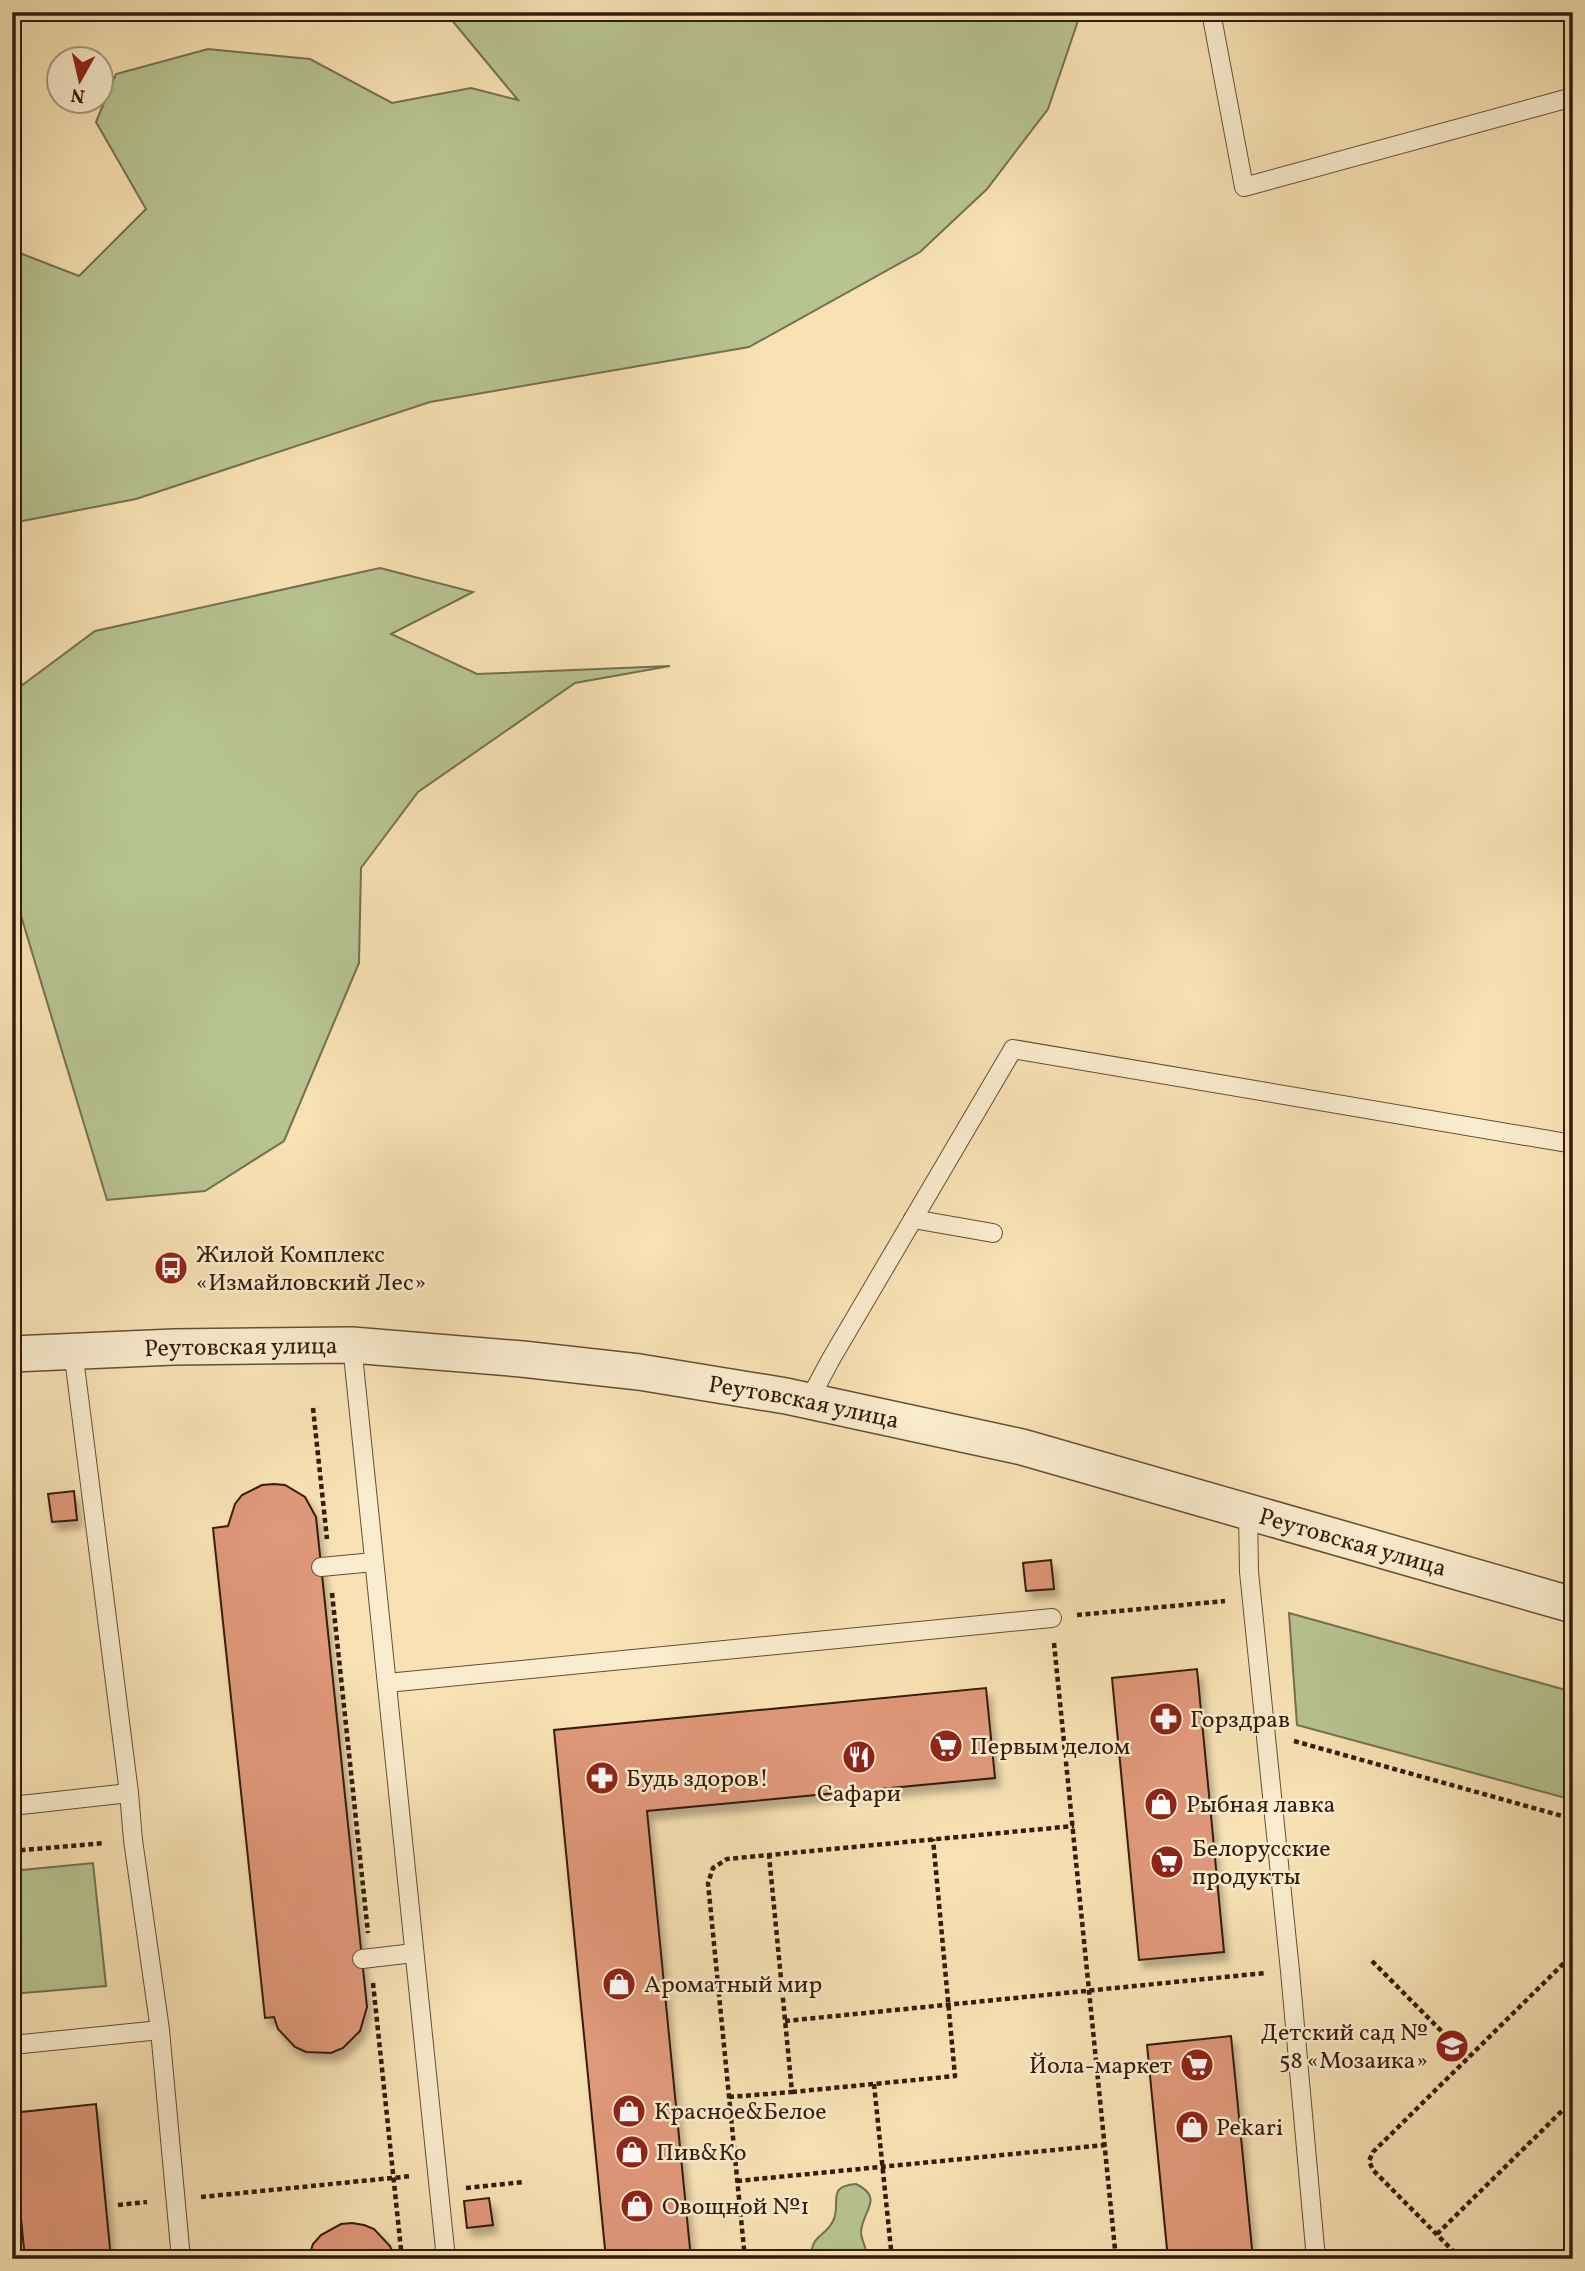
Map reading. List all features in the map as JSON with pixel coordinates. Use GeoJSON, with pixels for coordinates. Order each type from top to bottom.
{"type":"FeatureCollection","features":[{"type":"Feature","properties":{"kind":"street","name":"Реутовская улица"},"geometry":{"type":"LineString","coordinates":[[12,1354],[73,1350],[352,1345],[639,1372],[809,1400],[1022,1447],[1573,1605]]}},
{"type":"Feature","properties":{"kind":"lane"},"geometry":{"type":"LineString","coordinates":[[1212,12],[1244,187],[1573,97]]}},
{"type":"Feature","properties":{"kind":"lane"},"geometry":{"type":"LineString","coordinates":[[809,1400],[1013,1049],[1573,1144]]}},
{"type":"Feature","properties":{"kind":"lane"},"geometry":{"type":"LineString","coordinates":[[913,1219],[993,1233]]}},
{"type":"Feature","properties":{"kind":"lane"},"geometry":{"type":"LineString","coordinates":[[352,1345],[446,2259]]}},
{"type":"Feature","properties":{"kind":"lane"},"geometry":{"type":"LineString","coordinates":[[73,1350],[133,1840],[160,2030],[181,2259]]}},
{"type":"Feature","properties":{"kind":"lane"},"geometry":{"type":"LineString","coordinates":[[1248,1512],[1249,1572],[1316,2259]]}},
{"type":"Feature","properties":{"kind":"lane"},"geometry":{"type":"LineString","coordinates":[[325,1567],[374,1562]]}},
{"type":"Feature","properties":{"kind":"lane"},"geometry":{"type":"LineString","coordinates":[[387,1683],[1052,1618]]}},
{"type":"Feature","properties":{"kind":"lane"},"geometry":{"type":"LineString","coordinates":[[12,1806],[129,1793]]}},
{"type":"Feature","properties":{"kind":"lane"},"geometry":{"type":"LineString","coordinates":[[366,1958],[414,1954]]}},
{"type":"Feature","properties":{"kind":"lane"},"geometry":{"type":"LineString","coordinates":[[12,2045],[160,2030]]}},
{"type":"Feature","properties":{"kind":"path"},"geometry":{"type":"LineString","coordinates":[[313,1408],[325,1567],[366,1958],[402,2259]]}},
{"type":"Feature","properties":{"kind":"path"},"geometry":{"type":"LineString","coordinates":[[1116,2259],[1052,1618],[1252,1598]]}},
{"type":"Feature","properties":{"kind":"path"},"geometry":{"type":"LineString","coordinates":[[1265,1733],[1573,1819]]}},
{"type":"Feature","properties":{"kind":"path"},"geometry":{"type":"LineString","coordinates":[[745,2259],[708,1883],[713,1868],[727,1859],[1074,1826]]}},
{"type":"Feature","properties":{"kind":"path"},"geometry":{"type":"LineString","coordinates":[[729,2098],[955,2076],[933,1839]]}},
{"type":"Feature","properties":{"kind":"path"},"geometry":{"type":"LineString","coordinates":[[12,1851],[133,1840]]}},
{"type":"Feature","properties":{"kind":"path"},"geometry":{"type":"LineString","coordinates":[[769,1855],[792,2092]]}},
{"type":"Feature","properties":{"kind":"path"},"geometry":{"type":"LineString","coordinates":[[1461,2259],[1373,2170],[1369,2161],[1373,2152],[1573,1954]]}},
{"type":"Feature","properties":{"kind":"path"},"geometry":{"type":"LineString","coordinates":[[1372,1961],[1468,2058]]}},
{"type":"Feature","properties":{"kind":"path"},"geometry":{"type":"LineString","coordinates":[[785,2021],[1290,1971]]}},
{"type":"Feature","properties":{"kind":"path"},"geometry":{"type":"LineString","coordinates":[[874,2084],[892,2259]]}},
{"type":"Feature","properties":{"kind":"path"},"geometry":{"type":"LineString","coordinates":[[1437,2234],[1573,2100]]}},
{"type":"Feature","properties":{"kind":"path"},"geometry":{"type":"LineString","coordinates":[[737,2181],[1105,2145]]}},
{"type":"Feature","properties":{"kind":"path"},"geometry":{"type":"LineString","coordinates":[[118,2205],[394,2178],[438,2182],[524,2182]]}},
{"type":"Feature","properties":{"kind":"green space"},"geometry":{"type":"Polygon","coordinates":[[[445,12],[1081,12],[1048,109],[987,189],[920,252],[749,347],[430,402],[136,499],[12,523],[12,250],[79,276],[146,209],[96,122],[98,116],[116,116],[116,74],[208,49],[310,59],[392,103],[471,88],[518,100],[445,12]]]}},
{"type":"Feature","properties":{"kind":"green space"},"geometry":{"type":"Polygon","coordinates":[[[380,568],[473,592],[391,634],[477,674],[670,666],[575,683],[418,792],[361,868],[359,963],[284,1141],[205,1191],[107,1200],[15,896],[13,692],[95,631],[380,568]]]}},
{"type":"Feature","properties":{"kind":"green space"},"geometry":{"type":"Polygon","coordinates":[[[1289,1613],[1573,1692],[1573,1800],[1297,1725],[1289,1613]]]}},
{"type":"Feature","properties":{"kind":"green space"},"geometry":{"type":"Polygon","coordinates":[[[93,1863],[106,1986],[12,1994],[12,1871],[93,1863]]]}},
{"type":"Feature","properties":{"kind":"green space"},"geometry":{"type":"Polygon","coordinates":[[[856,2184],[865,2189],[871,2200],[861,2232],[867,2259],[811,2259],[813,2244],[833,2221],[837,2192],[846,2185],[856,2184]]]}},
{"type":"Feature","properties":{"kind":"building"},"geometry":{"type":"Polygon","coordinates":[[[262,1485],[285,1485],[305,1497],[316,1517],[367,2007],[360,2031],[343,2048],[331,2053],[306,2052],[295,2047],[278,2029],[274,2017],[265,2018],[213,1528],[228,1526],[235,1504],[242,1495],[262,1485]]]}},
{"type":"Feature","properties":{"kind":"building"},"geometry":{"type":"Polygon","coordinates":[[[74,1491],[77,1520],[52,1522],[48,1494],[74,1491]]]}},
{"type":"Feature","properties":{"kind":"building"},"geometry":{"type":"Polygon","coordinates":[[[1051,1560],[1054,1589],[1026,1591],[1023,1563],[1051,1560]]]}},
{"type":"Feature","properties":{"kind":"building"},"geometry":{"type":"Polygon","coordinates":[[[1197,1669],[1224,1952],[1139,1960],[1112,1678],[1197,1669]]]}},
{"type":"Feature","properties":{"kind":"building"},"geometry":{"type":"Polygon","coordinates":[[[986,1688],[995,1778],[647,1811],[691,2259],[606,2259],[554,1730],[986,1688]]]}},
{"type":"Feature","properties":{"kind":"building"},"geometry":{"type":"Polygon","coordinates":[[[1231,2036],[1253,2259],[1168,2259],[1147,2045],[1231,2036]]]}},
{"type":"Feature","properties":{"kind":"building"},"geometry":{"type":"Polygon","coordinates":[[[96,2104],[111,2259],[25,2259],[19,2198],[12,2199],[12,2113],[96,2104]]]}},
{"type":"Feature","properties":{"kind":"building"},"geometry":{"type":"Polygon","coordinates":[[[489,2198],[493,2225],[467,2228],[464,2201],[489,2198]]]}},
{"type":"Feature","properties":{"kind":"building"},"geometry":{"type":"Polygon","coordinates":[[[352,2223],[374,2229],[390,2246],[395,2259],[308,2259],[313,2244],[321,2235],[341,2224],[352,2223]]]}},
{"type":"Feature","properties":{"kind":"place","name":"Жилой Комплекс «Измайловский Лес»"},"geometry":{"type":"Point","coordinates":[171,1268]}},
{"type":"Feature","properties":{"kind":"place","name":"Горздрав"},"geometry":{"type":"Point","coordinates":[1166,1719]}},
{"type":"Feature","properties":{"kind":"place","name":"Первым делом"},"geometry":{"type":"Point","coordinates":[946,1746]}},
{"type":"Feature","properties":{"kind":"place","name":"Сафари"},"geometry":{"type":"Point","coordinates":[859,1757]}},
{"type":"Feature","properties":{"kind":"place","name":"Будь здоров!"},"geometry":{"type":"Point","coordinates":[602,1778]}},
{"type":"Feature","properties":{"kind":"place","name":"Рыбная лавка"},"geometry":{"type":"Point","coordinates":[1161,1804]}},
{"type":"Feature","properties":{"kind":"place","name":"Белорусские продукты"},"geometry":{"type":"Point","coordinates":[1167,1862]}},
{"type":"Feature","properties":{"kind":"place","name":"Ароматный мир"},"geometry":{"type":"Point","coordinates":[619,1984]}},
{"type":"Feature","properties":{"kind":"place","name":"Детский сад № 58 «Мозаика»"},"geometry":{"type":"Point","coordinates":[1452,2046]}},
{"type":"Feature","properties":{"kind":"place","name":"Йола-маркет"},"geometry":{"type":"Point","coordinates":[1197,2065]}},
{"type":"Feature","properties":{"kind":"place","name":"Красное&Белое"},"geometry":{"type":"Point","coordinates":[629,2111]}},
{"type":"Feature","properties":{"kind":"place","name":"Pekari"},"geometry":{"type":"Point","coordinates":[1192,2127]}},
{"type":"Feature","properties":{"kind":"place","name":"Пив&Ко"},"geometry":{"type":"Point","coordinates":[632,2152]}},
{"type":"Feature","properties":{"kind":"place","name":"Овощной №1"},"geometry":{"type":"Point","coordinates":[637,2206]}}]}
